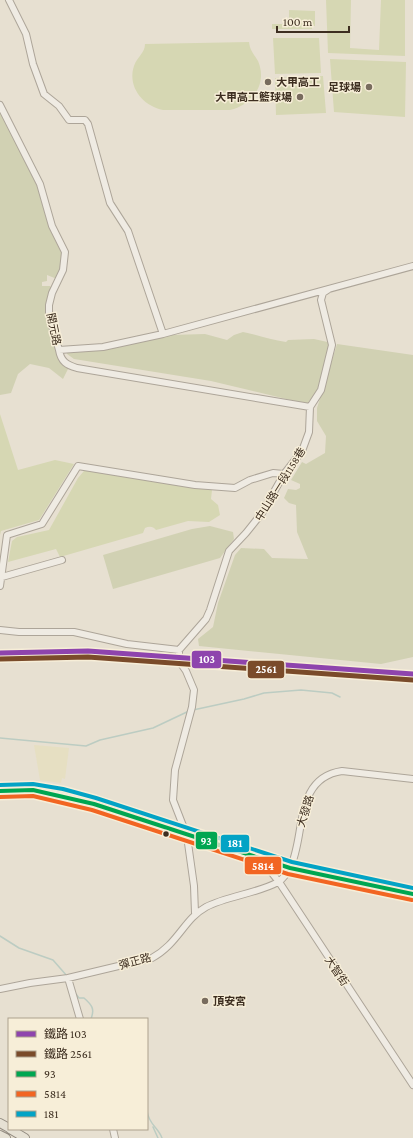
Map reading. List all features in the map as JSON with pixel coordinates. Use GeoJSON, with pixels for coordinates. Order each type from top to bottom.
{"type":"FeatureCollection","features":[{"type":"Feature","properties":{"kind":"main road"},"geometry":{"type":"LineString","coordinates":[[12,1130],[25,1138]]}},
{"type":"Feature","properties":{"kind":"main road"},"geometry":{"type":"LineString","coordinates":[[0,1135],[6,1138]]}},
{"type":"Feature","properties":{"kind":"street"},"geometry":{"type":"LineString","coordinates":[[9,0],[26,34],[33,64],[44,94],[59,106],[69,120],[85,120],[88,124],[110,203],[128,231],[163,334]]}},
{"type":"Feature","properties":{"kind":"street","name":"開元路"},"geometry":{"type":"LineString","coordinates":[[0,105],[40,184],[52,226],[65,252],[63,270],[52,293],[49,305],[49,315],[59,350],[103,347],[163,334],[413,266]]}},
{"type":"Feature","properties":{"kind":"street"},"geometry":{"type":"LineString","coordinates":[[59,350],[60,358],[68,366],[310,407],[321,390],[332,345],[321,300],[323,293],[329,288]]}},
{"type":"Feature","properties":{"kind":"street","name":"中山路一段1158巷"},"geometry":{"type":"LineString","coordinates":[[179,650],[202,624],[210,610],[224,562],[229,551],[255,523],[284,474],[302,451],[309,432],[310,407]]}},
{"type":"Feature","properties":{"kind":"street"},"geometry":{"type":"LineString","coordinates":[[0,586],[7,534],[42,524],[78,466],[195,485],[235,488],[250,480],[273,473],[284,474]]}},
{"type":"Feature","properties":{"kind":"street"},"geometry":{"type":"LineString","coordinates":[[2,577],[62,560]]}},
{"type":"Feature","properties":{"kind":"street"},"geometry":{"type":"LineString","coordinates":[[0,630],[26,632],[74,632],[127,644],[179,650],[179,661],[186,671],[194,690],[191,710],[174,770],[173,800],[186,836],[194,886],[196,913]]}},
{"type":"Feature","properties":{"kind":"street","name":"大發路"},"geometry":{"type":"LineString","coordinates":[[290,868],[307,801],[313,788],[326,777],[342,771],[413,779]]}},
{"type":"Feature","properties":{"kind":"street"},"geometry":{"type":"LineString","coordinates":[[0,791],[33,790],[61,795],[94,804],[186,836],[290,868],[413,894]]}},
{"type":"Feature","properties":{"kind":"street","name":"大智街"},"geometry":{"type":"LineString","coordinates":[[260,858],[279,882],[413,1085]]}},
{"type":"Feature","properties":{"kind":"street"},"geometry":{"type":"LineString","coordinates":[[279,882],[290,868]]}},
{"type":"Feature","properties":{"kind":"street","name":"彈正路"},"geometry":{"type":"LineString","coordinates":[[0,989],[68,978],[152,958],[162,952],[175,940],[196,913],[219,902],[279,882]]}},
{"type":"Feature","properties":{"kind":"street"},"geometry":{"type":"LineString","coordinates":[[68,978],[80,1018]]}},
{"type":"Feature","properties":{"kind":"shaded area"},"geometry":{"type":"Polygon","coordinates":[[[34,745],[69,748],[65,779],[62,778],[61,783],[40,780],[34,745]]]}},
{"type":"Feature","properties":{"kind":"green space"},"geometry":{"type":"Polygon","coordinates":[[[326,0],[351,0],[350,48],[379,50],[381,0],[405,0],[405,56],[328,53],[326,0]]]}},
{"type":"Feature","properties":{"kind":"green space"},"geometry":{"type":"Polygon","coordinates":[[[289,10],[315,11],[315,26],[312,26],[312,29],[272,29],[272,24],[289,24],[289,10]]]}},
{"type":"Feature","properties":{"kind":"green space","name":"大甲高工籃球場"},"geometry":{"type":"Polygon","coordinates":[[[273,38],[319,38],[321,73],[275,74],[273,38]]]}},
{"type":"Feature","properties":{"kind":"green space"},"geometry":{"type":"Polygon","coordinates":[[[249,42],[251,50],[258,61],[261,70],[261,78],[256,92],[245,103],[238,107],[230,110],[163,110],[156,108],[143,100],[135,88],[132,74],[137,60],[144,50],[145,44],[249,42]]]}},
{"type":"Feature","properties":{"kind":"green space","name":"足球場"},"geometry":{"type":"Polygon","coordinates":[[[330,59],[406,62],[405,117],[334,112],[330,59]]]}},
{"type":"Feature","properties":{"kind":"green space","name":"大甲高工籃球場"},"geometry":{"type":"Polygon","coordinates":[[[323,76],[326,113],[276,115],[275,78],[323,76]]]}},
{"type":"Feature","properties":{"kind":"green space"},"geometry":{"type":"Polygon","coordinates":[[[0,102],[40,177],[51,223],[63,246],[62,264],[57,279],[47,275],[47,281],[42,282],[42,286],[50,286],[53,290],[49,305],[61,352],[66,362],[116,375],[68,369],[63,379],[49,368],[30,364],[18,374],[11,393],[0,395],[0,102]]]}},
{"type":"Feature","properties":{"kind":"green space"},"geometry":{"type":"Polygon","coordinates":[[[243,332],[286,342],[288,340],[314,339],[332,343],[320,387],[307,404],[211,381],[74,359],[67,354],[67,349],[171,335],[205,334],[227,340],[234,335],[243,332]]]}},
{"type":"Feature","properties":{"kind":"green space"},"geometry":{"type":"Polygon","coordinates":[[[337,344],[413,355],[413,657],[381,664],[199,646],[198,639],[213,627],[218,603],[235,555],[241,548],[264,549],[272,558],[308,559],[297,532],[296,505],[289,503],[284,498],[288,489],[296,490],[300,488],[300,484],[291,480],[302,462],[306,464],[325,453],[326,436],[317,421],[317,408],[337,344]]]}},
{"type":"Feature","properties":{"kind":"green space"},"geometry":{"type":"Polygon","coordinates":[[[0,414],[18,470],[55,460],[74,464],[39,520],[1,531],[0,535],[0,414]]]}},
{"type":"Feature","properties":{"kind":"green space"},"geometry":{"type":"Polygon","coordinates":[[[86,470],[212,490],[211,499],[218,505],[220,515],[209,522],[188,521],[156,530],[152,527],[148,527],[145,528],[143,533],[60,557],[56,549],[8,562],[12,541],[17,537],[49,530],[78,478],[86,470]]]}},
{"type":"Feature","properties":{"kind":"green space"},"geometry":{"type":"Polygon","coordinates":[[[210,526],[233,532],[234,539],[220,558],[113,589],[103,555],[192,529],[210,526]]]}},
{"type":"Feature","properties":{"kind":"waterway"},"geometry":{"type":"LineString","coordinates":[[193,710],[264,693],[301,690],[332,693],[340,697]]}},
{"type":"Feature","properties":{"kind":"waterway"},"geometry":{"type":"LineString","coordinates":[[0,738],[86,746],[100,740],[153,728],[189,711]]}},
{"type":"Feature","properties":{"kind":"waterway"},"geometry":{"type":"LineString","coordinates":[[0,936],[19,948],[53,960],[67,976]]}},
{"type":"Feature","properties":{"kind":"waterway"},"geometry":{"type":"LineString","coordinates":[[76,994],[79,998],[84,998],[91,1005],[93,1010],[91,1018]]}},
{"type":"Feature","properties":{"kind":"waterway"},"geometry":{"type":"LineString","coordinates":[[148,1116],[162,1138]]}},
{"type":"Feature","properties":{"kind":"waterway"},"geometry":{"type":"LineString","coordinates":[[153,1127],[158,1138]]}},
{"type":"Feature","properties":{"kind":"rail line","name":"103"},"geometry":{"type":"LineString","coordinates":[[0,653],[88,651],[413,674]]}},
{"type":"Feature","properties":{"kind":"rail line","name":"2561"},"geometry":{"type":"LineString","coordinates":[[0,659],[88,657],[413,680]]}},
{"type":"Feature","properties":{"kind":"transit line","name":"181"},"geometry":{"type":"LineString","coordinates":[[0,785],[33,784],[63,789],[96,798],[292,862],[413,888]]}},
{"type":"Feature","properties":{"kind":"transit line","name":"93"},"geometry":{"type":"LineString","coordinates":[[0,791],[33,790],[94,804],[290,868],[413,894]]}},
{"type":"Feature","properties":{"kind":"transit line","name":"5814"},"geometry":{"type":"LineString","coordinates":[[0,797],[33,796],[92,810],[288,874],[412,900]]}},
{"type":"Feature","properties":{"kind":"place","name":"大甲高工"},"geometry":{"type":"Point","coordinates":[268,82]}},
{"type":"Feature","properties":{"kind":"place","name":"足球場"},"geometry":{"type":"Point","coordinates":[369,87]}},
{"type":"Feature","properties":{"kind":"place","name":"大甲高工籃球場"},"geometry":{"type":"Point","coordinates":[300,97]}},
{"type":"Feature","properties":{"kind":"place","name":"頂安宮"},"geometry":{"type":"Point","coordinates":[205,1001]}}]}
